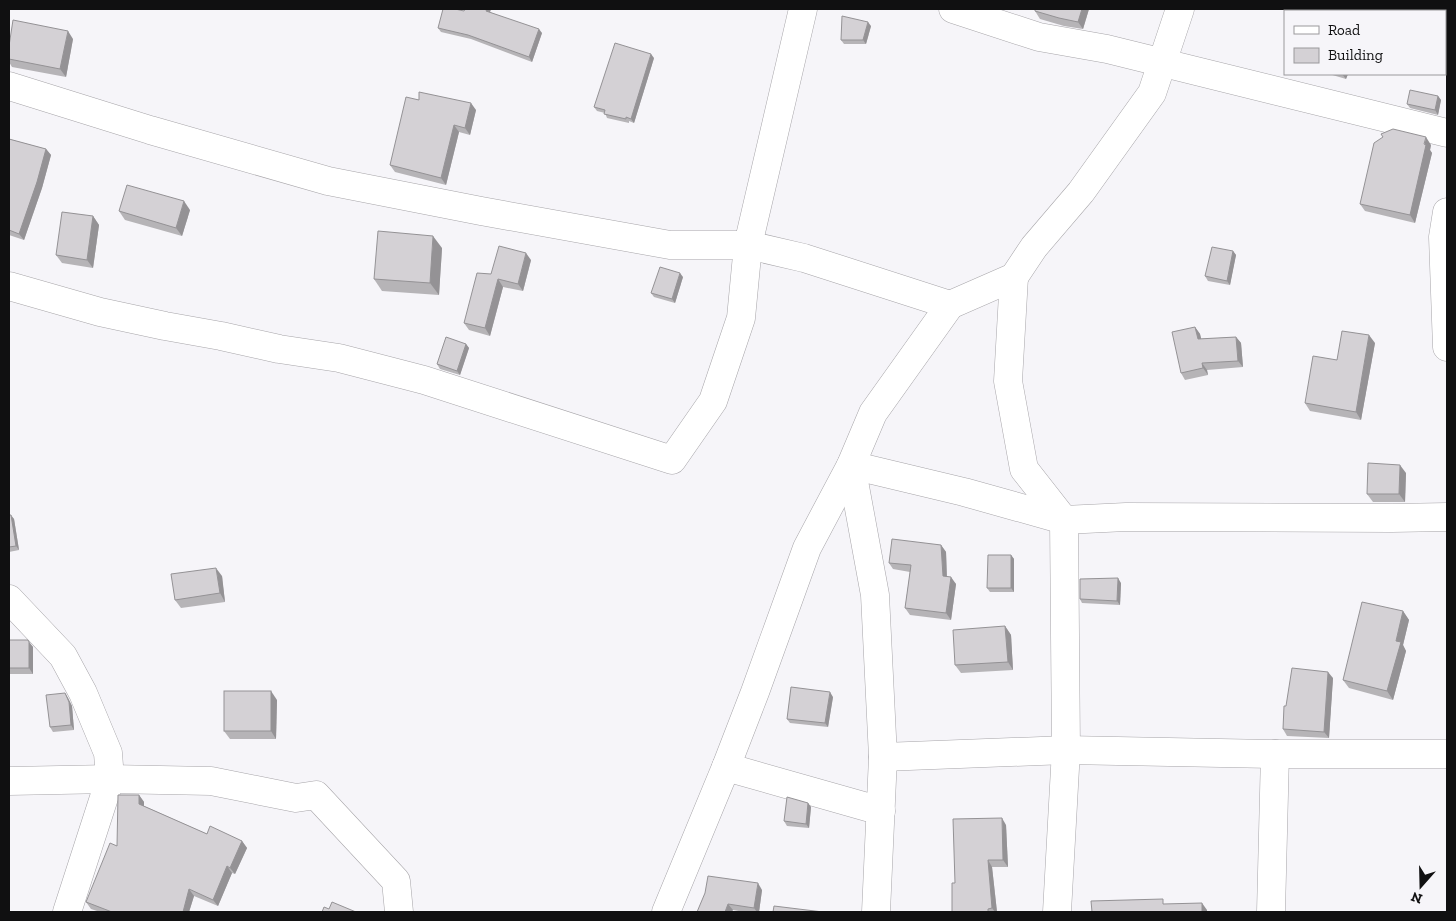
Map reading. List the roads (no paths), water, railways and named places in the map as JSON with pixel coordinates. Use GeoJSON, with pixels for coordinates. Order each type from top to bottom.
{"type":"FeatureCollection","features":[{"type":"Feature","properties":{"kind":"street"},"geometry":{"type":"LineString","coordinates":[[9,286],[100,312],[278,349],[339,358],[406,375],[672,460],[713,401],[741,318],[748,245],[803,9]]}},
{"type":"Feature","properties":{"kind":"street"},"geometry":{"type":"LineString","coordinates":[[953,9],[1020,20],[1039,37],[1107,49],[1447,133]]}},
{"type":"Feature","properties":{"kind":"street"},"geometry":{"type":"LineString","coordinates":[[1057,912],[1066,750],[1064,520],[1024,469],[1008,381],[1014,277],[1034,247],[1081,192],[1152,93],[1180,9]]}},
{"type":"Feature","properties":{"kind":"street"},"geometry":{"type":"LineString","coordinates":[[9,86],[150,130],[328,181],[670,244],[748,245],[804,258],[950,305]]}},
{"type":"Feature","properties":{"kind":"street"},"geometry":{"type":"LineString","coordinates":[[1447,212],[1443,236],[1447,347]]}},
{"type":"Feature","properties":{"kind":"street"},"geometry":{"type":"LineString","coordinates":[[666,912],[726,767],[807,548],[851,465],[873,413],[950,305],[1014,277]]}},
{"type":"Feature","properties":{"kind":"street"},"geometry":{"type":"LineString","coordinates":[[851,465],[964,492],[1064,520],[1447,516]]}},
{"type":"Feature","properties":{"kind":"street"},"geometry":{"type":"LineString","coordinates":[[851,465],[875,595],[883,757],[876,912]]}},
{"type":"Feature","properties":{"kind":"street"},"geometry":{"type":"LineString","coordinates":[[9,599],[63,656],[83,693],[108,753],[110,779],[67,912]]}},
{"type":"Feature","properties":{"kind":"street"},"geometry":{"type":"LineString","coordinates":[[883,757],[1066,750],[1275,754],[1447,754]]}},
{"type":"Feature","properties":{"kind":"street"},"geometry":{"type":"LineString","coordinates":[[1271,912],[1275,754]]}},
{"type":"Feature","properties":{"kind":"street"},"geometry":{"type":"LineString","coordinates":[[726,767],[881,811]]}},
{"type":"Feature","properties":{"kind":"street"},"geometry":{"type":"LineString","coordinates":[[9,781],[110,779],[211,781],[296,798],[316,795],[396,881],[400,912]]}}]}
